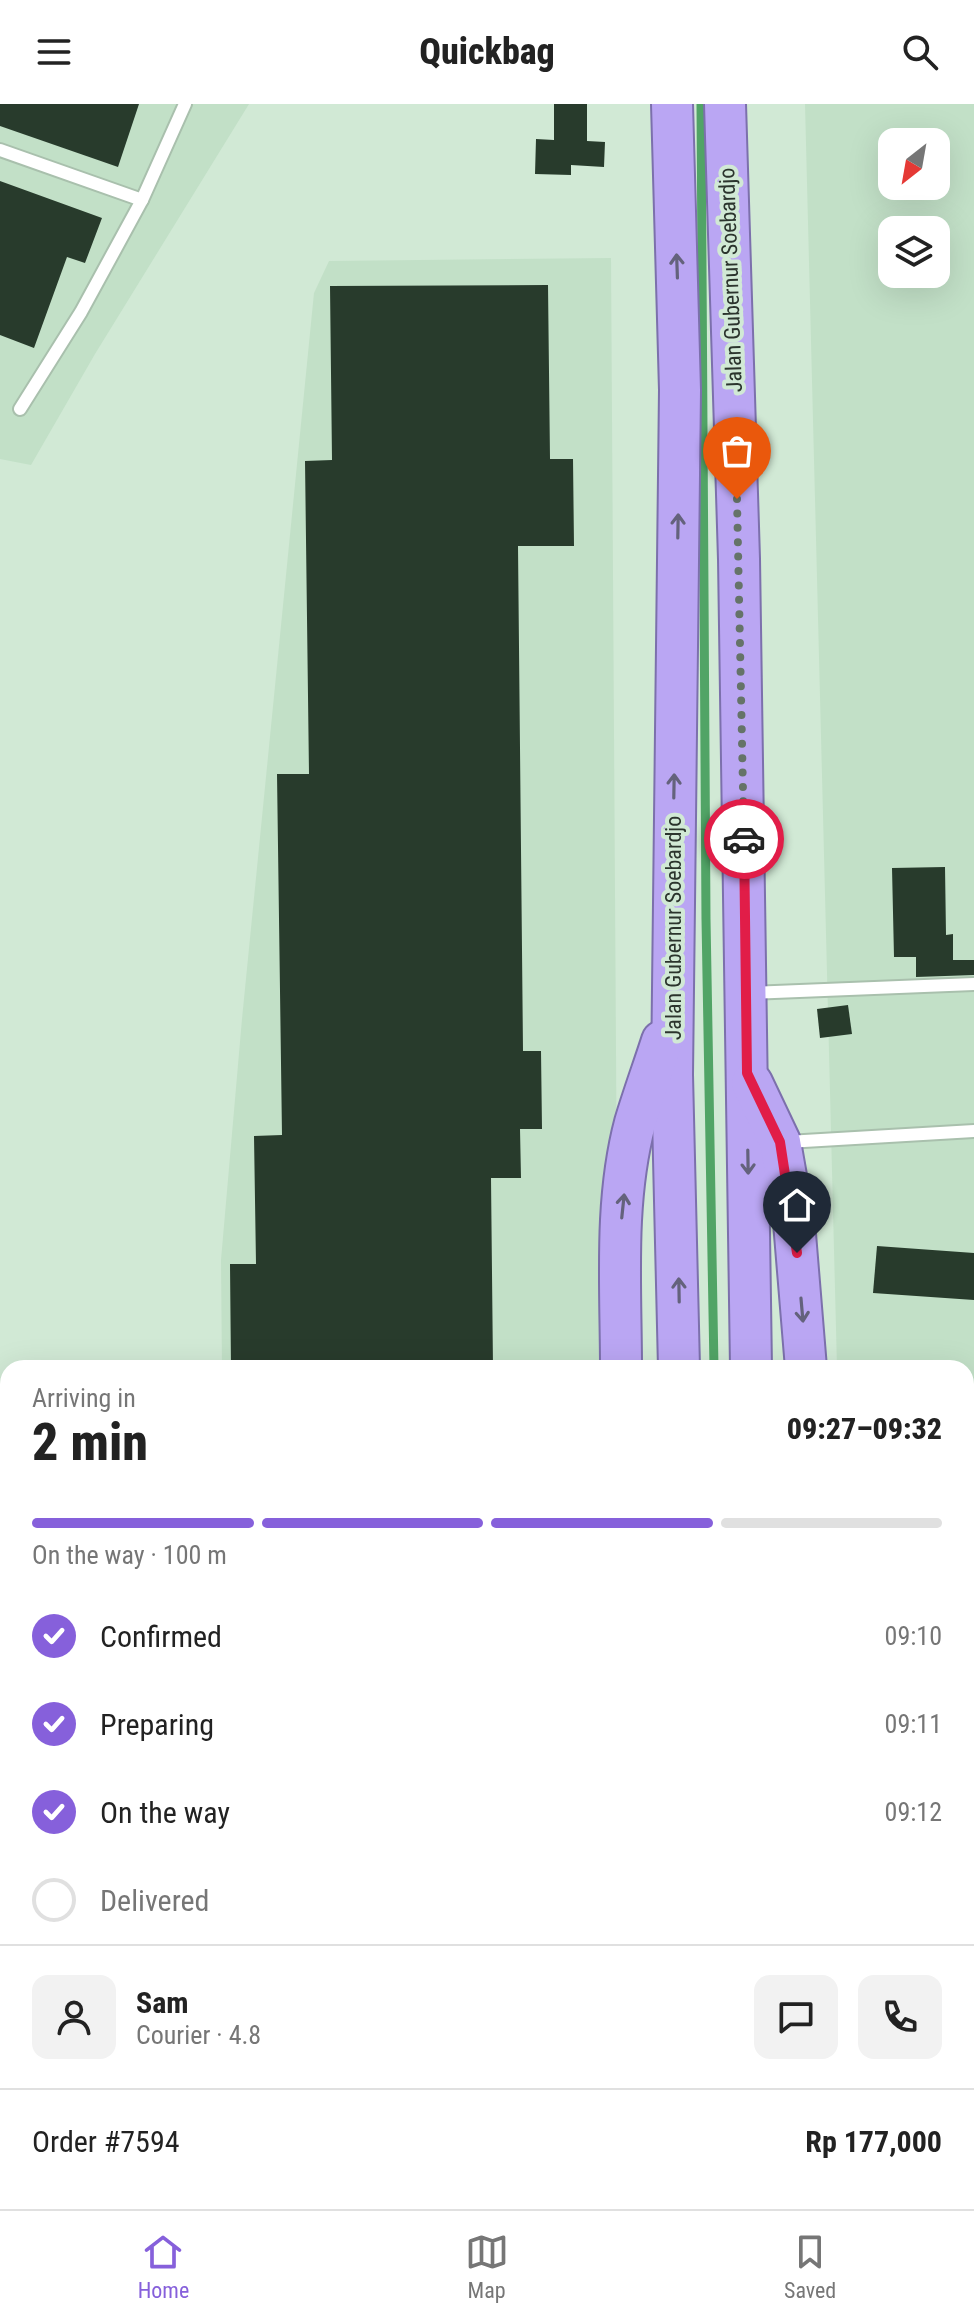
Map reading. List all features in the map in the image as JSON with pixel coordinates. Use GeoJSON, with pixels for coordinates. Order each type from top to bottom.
{"type":"FeatureCollection","features":[{"type":"Feature","properties":{"kind":"highway","name":"Jalan Gubernur Soebardjo"},"geometry":{"type":"LineString","coordinates":[[672,104],[680,390],[672,917],[672,1075],[679,1360]]}},
{"type":"Feature","properties":{"kind":"highway","name":"Jalan Gubernur Soebardjo"},"geometry":{"type":"LineString","coordinates":[[725,104],[739,559],[751,1360]]}},
{"type":"Feature","properties":{"kind":"highway"},"geometry":{"type":"LineString","coordinates":[[621,1360],[621,1223],[627,1168],[635,1124],[674,1005]]}},
{"type":"Feature","properties":{"kind":"highway"},"geometry":{"type":"LineString","coordinates":[[747,1073],[780,1142],[794,1222],[805,1360]]}},
{"type":"Feature","properties":{"kind":"lane"},"geometry":{"type":"LineString","coordinates":[[20,409],[81,312],[142,200],[185,104]]}},
{"type":"Feature","properties":{"kind":"lane"},"geometry":{"type":"LineString","coordinates":[[0,150],[142,200]]}},
{"type":"Feature","properties":{"kind":"lane"},"geometry":{"type":"LineString","coordinates":[[746,993],[974,984]]}},
{"type":"Feature","properties":{"kind":"lane"},"geometry":{"type":"LineString","coordinates":[[780,1142],[974,1131]]}},
{"type":"Feature","properties":{"kind":"shaded area"},"geometry":{"type":"Polygon","coordinates":[[[0,104],[249,104],[95,354],[31,465],[0,459],[0,104]]]}},
{"type":"Feature","properties":{"kind":"shaded area"},"geometry":{"type":"Polygon","coordinates":[[[805,104],[974,104],[974,1360],[837,1360],[805,104]]]}},
{"type":"Feature","properties":{"kind":"shaded area"},"geometry":{"type":"Polygon","coordinates":[[[611,258],[618,1360],[222,1360],[221,1260],[242,1019],[314,293],[329,261],[611,258]]]}},
{"type":"Feature","properties":{"kind":"building"},"geometry":{"type":"Polygon","coordinates":[[[0,104],[139,104],[118,167],[0,126],[0,104]]]}},
{"type":"Feature","properties":{"kind":"building"},"geometry":{"type":"Polygon","coordinates":[[[554,104],[587,104],[587,141],[605,142],[604,167],[571,165],[571,175],[535,174],[536,139],[554,140],[554,104]]]}},
{"type":"Feature","properties":{"kind":"building"},"geometry":{"type":"Polygon","coordinates":[[[0,181],[102,218],[85,263],[67,257],[34,348],[0,335],[0,181]]]}},
{"type":"Feature","properties":{"kind":"building"},"geometry":{"type":"Polygon","coordinates":[[[548,285],[550,459],[573,459],[574,546],[518,546],[523,1051],[541,1051],[542,1129],[520,1129],[521,1178],[491,1178],[493,1360],[231,1360],[230,1264],[256,1264],[254,1136],[282,1135],[277,774],[309,774],[305,461],[332,460],[330,286],[548,285]]]}},
{"type":"Feature","properties":{"kind":"building"},"geometry":{"type":"Polygon","coordinates":[[[945,867],[946,935],[953,934],[953,960],[974,960],[974,975],[916,977],[916,957],[894,957],[892,868],[945,867]]]}},
{"type":"Feature","properties":{"kind":"building"},"geometry":{"type":"Polygon","coordinates":[[[848,1005],[852,1034],[820,1038],[817,1009],[848,1005]]]}},
{"type":"Feature","properties":{"kind":"building"},"geometry":{"type":"Polygon","coordinates":[[[877,1246],[974,1253],[974,1300],[873,1293],[877,1246]]]}},
{"type":"Feature","properties":{"kind":"waterway"},"geometry":{"type":"LineString","coordinates":[[701,104],[706,919],[714,1360]]}},
{"type":"Feature","properties":{"kind":"way so far"},"geometry":{"type":"LineString","coordinates":[[737,499],[744,839]]}},
{"type":"Feature","properties":{"kind":"route"},"geometry":{"type":"LineString","coordinates":[[744,839],[747,1073],[780,1142],[797,1253]]}}]}
